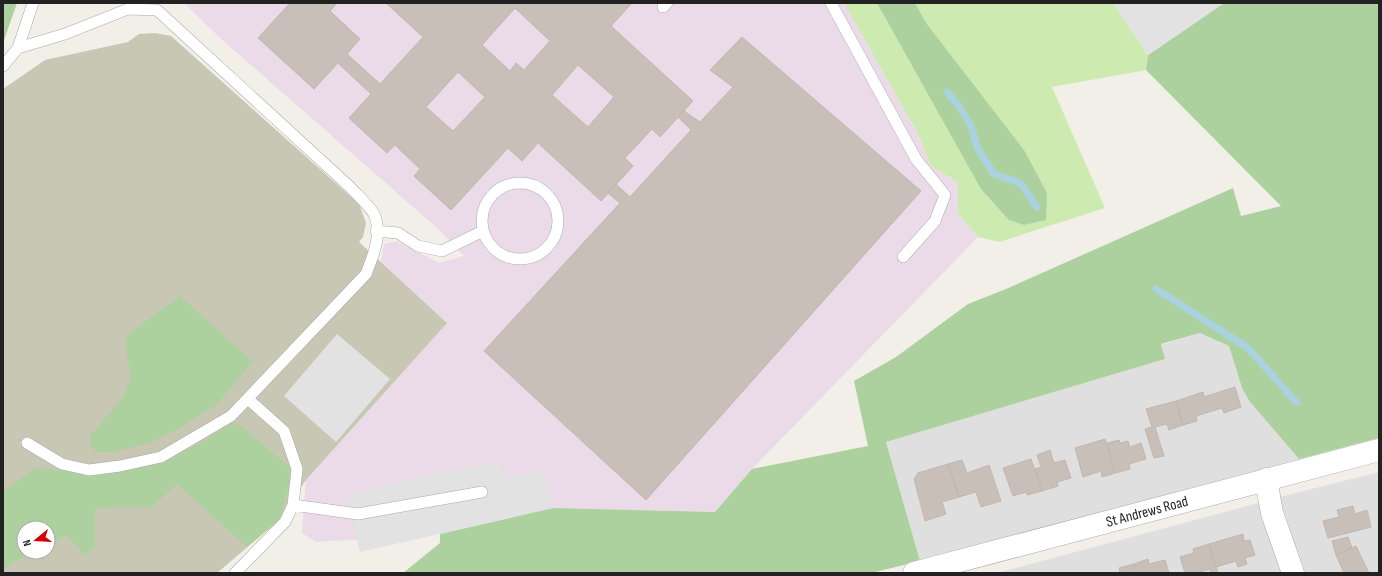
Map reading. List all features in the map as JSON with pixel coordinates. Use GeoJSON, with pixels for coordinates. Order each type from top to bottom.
{"type":"FeatureCollection","features":[{"type":"Feature","properties":{"kind":"street","name":"St Andrews Road"},"geometry":{"type":"LineString","coordinates":[[914,573],[1379,450]]}},
{"type":"Feature","properties":{"kind":"street"},"geometry":{"type":"LineString","coordinates":[[1266,479],[1272,513],[1293,573]]}},
{"type":"Feature","properties":{"kind":"lane"},"geometry":{"type":"LineString","coordinates":[[3,66],[18,48],[33,3]]}},
{"type":"Feature","properties":{"kind":"lane"},"geometry":{"type":"LineString","coordinates":[[831,3],[916,159],[945,195],[935,221],[903,257]]}},
{"type":"Feature","properties":{"kind":"lane"},"geometry":{"type":"LineString","coordinates":[[18,48],[65,34],[129,6],[157,10],[350,187],[375,215],[377,247],[366,274],[231,416],[160,457],[120,466],[89,470],[62,464],[27,443]]}},
{"type":"Feature","properties":{"kind":"lane"},"geometry":{"type":"LineString","coordinates":[[519,182],[532,184],[543,190],[552,199],[557,211],[558,224],[556,236],[549,247],[539,255],[527,259],[514,259],[502,256],[492,248],[483,231],[482,212],[487,200],[496,191],[507,185],[519,182]]}},
{"type":"Feature","properties":{"kind":"lane"},"geometry":{"type":"LineString","coordinates":[[376,231],[398,233],[418,246],[442,251],[483,231]]}},
{"type":"Feature","properties":{"kind":"lane"},"geometry":{"type":"LineString","coordinates":[[235,573],[285,522],[294,505],[297,469],[284,431],[248,399]]}},
{"type":"Feature","properties":{"kind":"lane"},"geometry":{"type":"LineString","coordinates":[[294,505],[358,514],[482,492]]}},
{"type":"Feature","properties":{"kind":"shaded area"},"geometry":{"type":"Polygon","coordinates":[[[184,3],[844,3],[918,134],[931,166],[958,182],[958,213],[978,237],[752,469],[715,512],[553,508],[440,534],[316,542],[302,533],[306,480],[447,323],[381,262],[384,244],[397,241],[439,263],[464,256],[437,228],[219,37],[184,3]]]}},
{"type":"Feature","properties":{"kind":"shaded area"},"geometry":{"type":"Polygon","coordinates":[[[1113,3],[1224,3],[1148,55],[1113,3]]]}},
{"type":"Feature","properties":{"kind":"shaded area"},"geometry":{"type":"Polygon","coordinates":[[[155,33],[171,36],[359,204],[366,223],[363,237],[359,242],[447,323],[306,480],[278,521],[217,573],[3,573],[3,89],[45,60],[128,42],[139,34],[155,33]]]}},
{"type":"Feature","properties":{"kind":"shaded area"},"geometry":{"type":"Polygon","coordinates":[[[1200,333],[1229,346],[1242,388],[1250,402],[1299,459],[920,561],[886,442],[1165,359],[1161,345],[1200,333]]]}},
{"type":"Feature","properties":{"kind":"shaded area"},"geometry":{"type":"Polygon","coordinates":[[[337,334],[390,379],[336,442],[284,396],[337,334]]]}},
{"type":"Feature","properties":{"kind":"shaded area"},"geometry":{"type":"Polygon","coordinates":[[[500,460],[504,478],[544,469],[553,508],[360,552],[347,495],[500,460]]]}},
{"type":"Feature","properties":{"kind":"shaded area"},"geometry":{"type":"Polygon","coordinates":[[[1379,472],[1379,573],[997,573],[1288,495],[1379,472]]]}},
{"type":"Feature","properties":{"kind":"green space"},"geometry":{"type":"Polygon","coordinates":[[[3,3],[17,3],[3,43],[3,3]]]}},
{"type":"Feature","properties":{"kind":"green space"},"geometry":{"type":"Polygon","coordinates":[[[844,3],[1113,3],[1148,55],[1146,70],[1052,87],[1105,208],[999,242],[978,237],[958,213],[958,182],[931,166],[918,134],[844,3]]]}},
{"type":"Feature","properties":{"kind":"green space"},"geometry":{"type":"Polygon","coordinates":[[[877,3],[915,3],[926,23],[1024,150],[1047,193],[1046,220],[1024,225],[1009,220],[981,189],[877,3]]]}},
{"type":"Feature","properties":{"kind":"green space"},"geometry":{"type":"Polygon","coordinates":[[[1224,3],[1379,3],[1379,438],[1299,459],[1250,402],[1242,388],[1229,346],[1200,333],[1161,344],[1165,359],[886,442],[920,561],[871,573],[403,573],[440,543],[440,534],[553,508],[715,512],[752,469],[868,446],[854,381],[896,357],[968,304],[1006,289],[1233,188],[1241,216],[1281,206],[1146,70],[1148,55],[1224,3]]]}},
{"type":"Feature","properties":{"kind":"green space"},"geometry":{"type":"Polygon","coordinates":[[[180,296],[253,362],[216,405],[178,429],[149,443],[113,452],[96,452],[90,444],[90,436],[123,397],[131,377],[125,343],[130,333],[180,296]]]}},
{"type":"Feature","properties":{"kind":"green space"},"geometry":{"type":"Polygon","coordinates":[[[231,423],[241,426],[289,467],[290,482],[280,519],[247,547],[177,484],[152,507],[95,508],[95,546],[84,555],[67,535],[56,541],[56,520],[16,520],[16,560],[17,560],[9,564],[3,571],[3,491],[36,468],[106,475],[155,464],[203,442],[231,423]]]}},
{"type":"Feature","properties":{"kind":"building"},"geometry":{"type":"Polygon","coordinates":[[[290,3],[337,3],[330,11],[360,39],[347,54],[380,84],[423,37],[386,3],[632,3],[611,26],[693,101],[660,137],[652,129],[625,158],[633,166],[601,201],[538,143],[522,161],[508,148],[451,210],[414,176],[420,169],[395,145],[387,153],[349,118],[371,94],[338,63],[314,89],[258,38],[290,3]],[[515,8],[482,45],[510,71],[516,63],[524,70],[550,41],[515,8]],[[578,65],[552,95],[588,127],[614,97],[578,65]],[[458,72],[426,107],[453,131],[485,97],[458,72]]]}},
{"type":"Feature","properties":{"kind":"building"},"geometry":{"type":"Polygon","coordinates":[[[742,37],[921,191],[646,500],[484,351],[620,203],[608,193],[616,184],[630,197],[691,130],[678,117],[684,111],[700,122],[733,87],[710,70],[742,37]]]}},
{"type":"Feature","properties":{"kind":"building"},"geometry":{"type":"Polygon","coordinates":[[[1235,387],[1241,407],[1224,413],[1222,408],[1196,416],[1197,421],[1183,425],[1176,401],[1203,392],[1204,397],[1235,387]]]}},
{"type":"Feature","properties":{"kind":"building"},"geometry":{"type":"Polygon","coordinates":[[[1176,401],[1183,425],[1169,430],[1167,424],[1155,427],[1164,456],[1154,458],[1145,429],[1152,427],[1146,409],[1176,401]]]}},
{"type":"Feature","properties":{"kind":"building"},"geometry":{"type":"Polygon","coordinates":[[[1105,439],[1115,473],[1102,477],[1101,471],[1083,477],[1075,448],[1105,439]]]}},
{"type":"Feature","properties":{"kind":"building"},"geometry":{"type":"Polygon","coordinates":[[[1119,440],[1120,443],[1128,441],[1130,447],[1141,443],[1146,459],[1129,464],[1130,469],[1115,473],[1107,443],[1119,440]]]}},
{"type":"Feature","properties":{"kind":"building"},"geometry":{"type":"Polygon","coordinates":[[[1050,450],[1054,463],[1065,460],[1071,478],[1057,482],[1058,486],[1042,491],[1035,469],[1041,467],[1037,455],[1050,450]]]}},
{"type":"Feature","properties":{"kind":"building"},"geometry":{"type":"Polygon","coordinates":[[[1031,459],[1042,491],[1027,495],[1026,492],[1013,496],[1003,468],[1031,459]]]}},
{"type":"Feature","properties":{"kind":"building"},"geometry":{"type":"Polygon","coordinates":[[[962,460],[967,473],[989,465],[1001,501],[981,507],[976,492],[959,497],[948,464],[962,460]]]}},
{"type":"Feature","properties":{"kind":"building"},"geometry":{"type":"Polygon","coordinates":[[[948,464],[959,497],[942,502],[946,514],[925,521],[914,479],[918,473],[948,464]]]}},
{"type":"Feature","properties":{"kind":"building"},"geometry":{"type":"Polygon","coordinates":[[[1353,506],[1355,514],[1367,510],[1371,527],[1328,538],[1323,521],[1339,517],[1337,510],[1353,506]]]}},
{"type":"Feature","properties":{"kind":"building"},"geometry":{"type":"Polygon","coordinates":[[[1243,534],[1244,541],[1250,540],[1255,555],[1245,558],[1247,564],[1238,567],[1236,561],[1216,567],[1209,544],[1243,534]]]}},
{"type":"Feature","properties":{"kind":"building"},"geometry":{"type":"Polygon","coordinates":[[[1348,537],[1352,548],[1336,555],[1332,541],[1348,537]]]}},
{"type":"Feature","properties":{"kind":"building"},"geometry":{"type":"Polygon","coordinates":[[[1209,544],[1218,573],[1211,573],[1210,569],[1196,573],[1185,573],[1180,557],[1194,553],[1193,549],[1209,544]]]}},
{"type":"Feature","properties":{"kind":"building"},"geometry":{"type":"Polygon","coordinates":[[[1356,546],[1369,573],[1344,573],[1336,555],[1356,546]]]}},
{"type":"Feature","properties":{"kind":"building"},"geometry":{"type":"Polygon","coordinates":[[[1148,559],[1149,564],[1165,560],[1169,573],[1137,573],[1134,564],[1148,559]]]}},
{"type":"Feature","properties":{"kind":"building"},"geometry":{"type":"Polygon","coordinates":[[[1134,564],[1137,573],[1120,573],[1119,568],[1134,564]]]}},
{"type":"Feature","properties":{"kind":"waterway"},"geometry":{"type":"LineString","coordinates":[[947,92],[958,105],[970,124],[978,149],[994,174],[1020,183],[1037,207]]}},
{"type":"Feature","properties":{"kind":"waterway"},"geometry":{"type":"LineString","coordinates":[[1156,289],[1248,348],[1297,403]]}}]}
